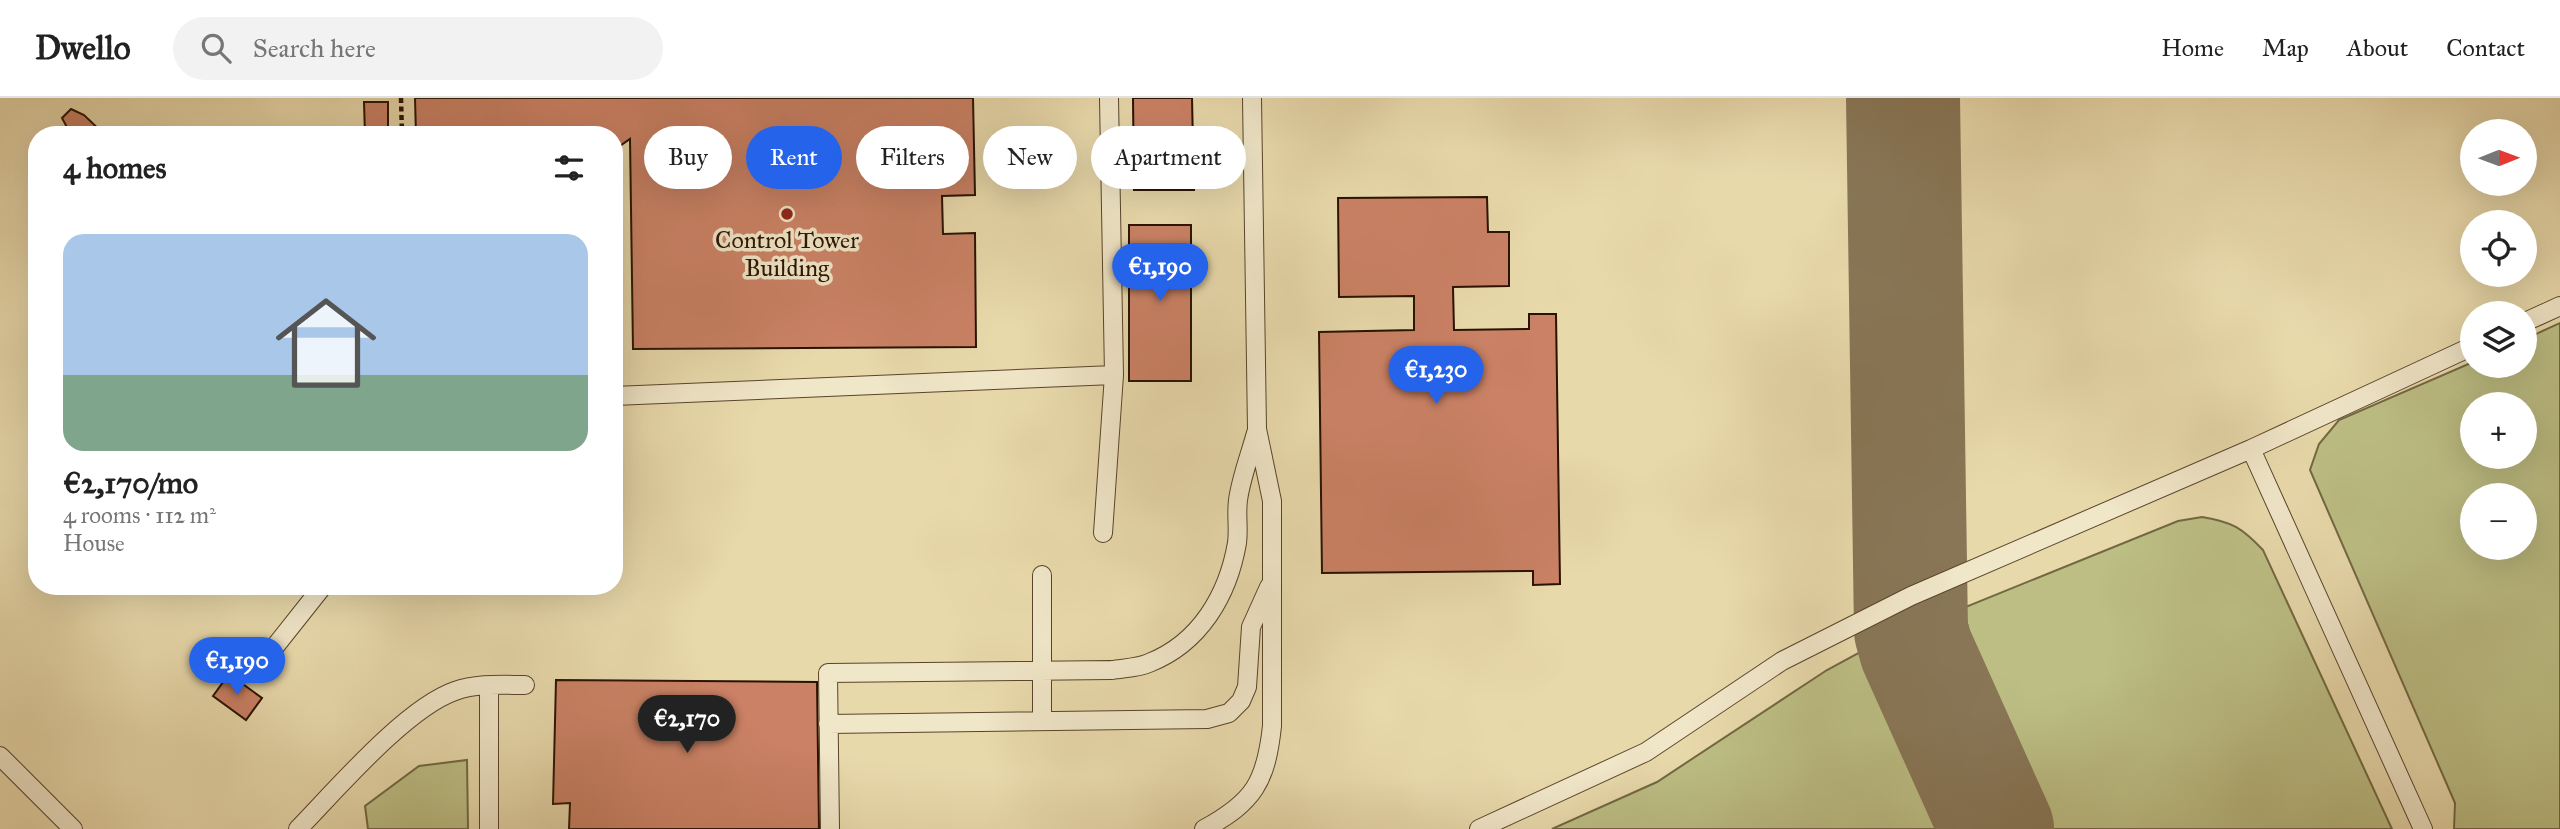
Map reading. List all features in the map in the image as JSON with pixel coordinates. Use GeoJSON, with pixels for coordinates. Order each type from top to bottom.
{"type":"FeatureCollection","features":[{"type":"Feature","properties":{"kind":"lane"},"geometry":{"type":"LineString","coordinates":[[1103,533],[1114,375],[1109,98]]}},
{"type":"Feature","properties":{"kind":"lane"},"geometry":{"type":"LineString","coordinates":[[1204,829],[1230,815],[1253,793],[1268,759],[1272,726],[1272,501],[1257,429],[1252,98]]}},
{"type":"Feature","properties":{"kind":"lane"},"geometry":{"type":"LineString","coordinates":[[2537,317],[2560,306]]}},
{"type":"Feature","properties":{"kind":"lane"},"geometry":{"type":"LineString","coordinates":[[1479,829],[1646,752],[1782,661],[1911,596],[2251,449],[2460,352]]}},
{"type":"Feature","properties":{"kind":"lane"},"geometry":{"type":"LineString","coordinates":[[623,396],[1114,375]]}},
{"type":"Feature","properties":{"kind":"lane"},"geometry":{"type":"LineString","coordinates":[[830,829],[828,673],[1112,670],[1147,664],[1172,651],[1194,634],[1214,610],[1229,578],[1237,541],[1238,501],[1257,429]]}},
{"type":"Feature","properties":{"kind":"lane"},"geometry":{"type":"LineString","coordinates":[[2251,449],[2423,829]]}},
{"type":"Feature","properties":{"kind":"lane"},"geometry":{"type":"LineString","coordinates":[[1042,575],[1042,721]]}},
{"type":"Feature","properties":{"kind":"lane"},"geometry":{"type":"LineString","coordinates":[[828,724],[1207,719],[1229,713],[1241,701],[1247,687],[1251,627],[1272,581]]}},
{"type":"Feature","properties":{"kind":"lane"},"geometry":{"type":"LineString","coordinates":[[258,668],[316,595]]}},
{"type":"Feature","properties":{"kind":"lane"},"geometry":{"type":"LineString","coordinates":[[298,829],[395,731],[433,702],[456,690],[525,685]]}},
{"type":"Feature","properties":{"kind":"lane"},"geometry":{"type":"LineString","coordinates":[[489,687],[489,829]]}},
{"type":"Feature","properties":{"kind":"lane"},"geometry":{"type":"LineString","coordinates":[[0,756],[73,829]]}},
{"type":"Feature","properties":{"kind":"path"},"geometry":{"type":"LineString","coordinates":[[401,98],[402,126]]}},
{"type":"Feature","properties":{"kind":"green space"},"geometry":{"type":"Polygon","coordinates":[[[2560,323],[2560,829],[2454,829],[2455,803],[2310,470],[2319,444],[2339,420],[2460,368],[2460,378],[2537,378],[2537,334],[2560,323]]]}},
{"type":"Feature","properties":{"kind":"green space"},"geometry":{"type":"Polygon","coordinates":[[[2202,517],[2236,527],[2263,550],[2392,829],[2045,829],[1988,704],[1963,608],[2178,521],[2202,517]]]}},
{"type":"Feature","properties":{"kind":"green space"},"geometry":{"type":"Polygon","coordinates":[[[1862,651],[1872,683],[1938,829],[1552,829],[1657,782],[1827,670],[1862,651]]]}},
{"type":"Feature","properties":{"kind":"green space"},"geometry":{"type":"Polygon","coordinates":[[[467,760],[468,829],[368,829],[365,806],[419,766],[467,760]]]}},
{"type":"Feature","properties":{"kind":"building","name":"Control Tower Building"},"geometry":{"type":"Polygon","coordinates":[[[415,98],[973,98],[975,195],[942,196],[943,234],[975,233],[976,347],[633,349],[630,139],[623,144],[623,126],[416,126],[415,98]]]}},
{"type":"Feature","properties":{"kind":"building"},"geometry":{"type":"Polygon","coordinates":[[[1133,98],[1192,98],[1193,126],[1133,126],[1133,98]]]}},
{"type":"Feature","properties":{"kind":"building"},"geometry":{"type":"Polygon","coordinates":[[[364,102],[388,102],[388,126],[365,126],[364,102]]]}},
{"type":"Feature","properties":{"kind":"building"},"geometry":{"type":"Polygon","coordinates":[[[71,109],[84,115],[96,126],[66,126],[62,118],[71,109]]]}},
{"type":"Feature","properties":{"kind":"building"},"geometry":{"type":"Polygon","coordinates":[[[1134,189],[1194,190],[1134,190],[1134,189]]]}},
{"type":"Feature","properties":{"kind":"building"},"geometry":{"type":"Polygon","coordinates":[[[1487,197],[1488,232],[1509,232],[1509,286],[1453,287],[1454,330],[1529,329],[1529,314],[1556,314],[1560,584],[1533,585],[1533,571],[1322,573],[1319,332],[1414,330],[1414,296],[1339,297],[1338,198],[1487,197]]]}},
{"type":"Feature","properties":{"kind":"building"},"geometry":{"type":"Polygon","coordinates":[[[1129,225],[1191,225],[1191,381],[1129,381],[1129,225]]]}},
{"type":"Feature","properties":{"kind":"building"},"geometry":{"type":"Polygon","coordinates":[[[229,674],[262,698],[246,720],[213,696],[229,674]]]}},
{"type":"Feature","properties":{"kind":"building"},"geometry":{"type":"Polygon","coordinates":[[[556,680],[817,682],[819,829],[569,829],[570,803],[553,804],[556,680]]]}},
{"type":"Feature","properties":{"kind":"taxiway"},"geometry":{"type":"LineString","coordinates":[[1903,98],[1911,631],[1916,649],[1997,829]]}},
{"type":"Feature","properties":{"kind":"place","name":"Control Tower Building"},"geometry":{"type":"Point","coordinates":[787,214]}}]}
